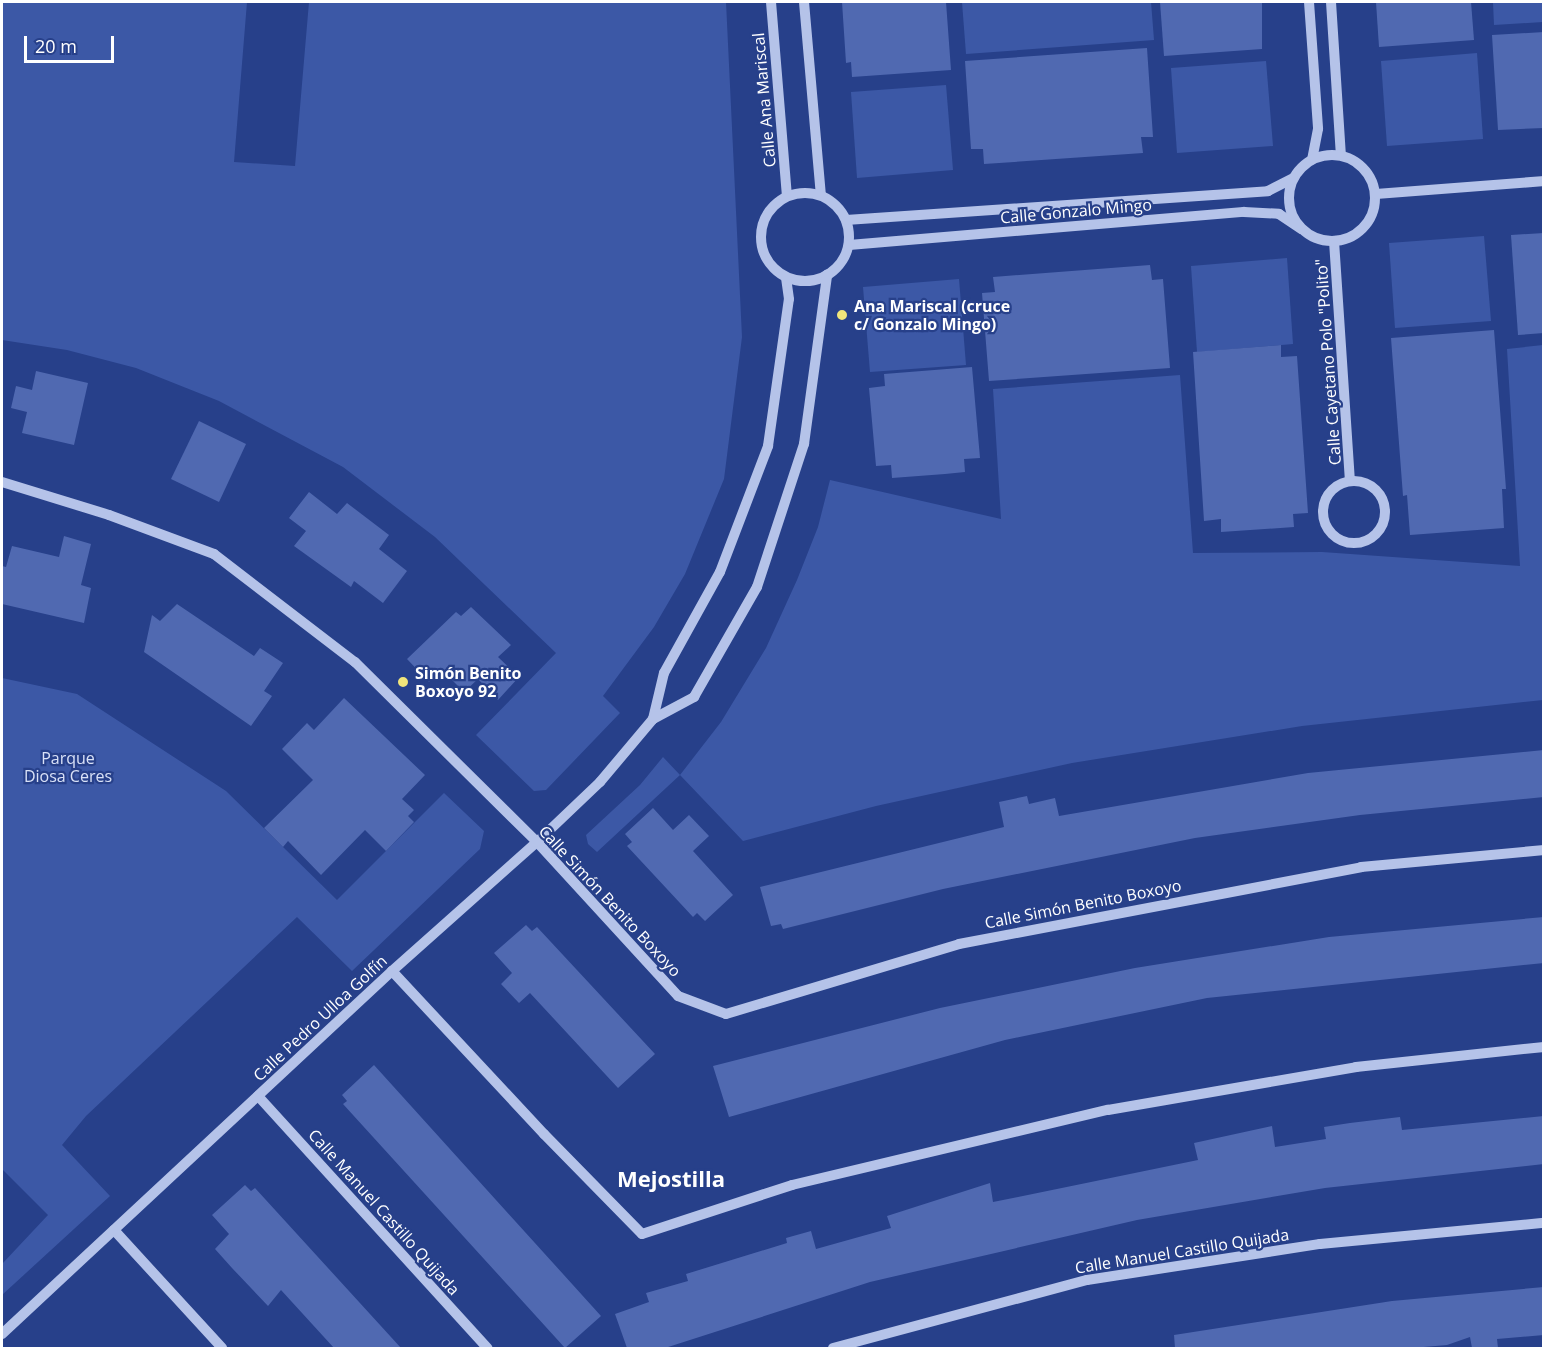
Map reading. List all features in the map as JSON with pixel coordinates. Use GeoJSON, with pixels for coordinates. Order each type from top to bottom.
{"type":"FeatureCollection","features":[{"type":"Feature","properties":{"kind":"street","name":"Calle Ana Mariscal"},"geometry":{"type":"LineString","coordinates":[[771,2],[787,196]]}},
{"type":"Feature","properties":{"kind":"street"},"geometry":{"type":"LineString","coordinates":[[804,2],[821,195]]}},
{"type":"Feature","properties":{"kind":"street"},"geometry":{"type":"LineString","coordinates":[[1309,2],[1318,129],[1312,159],[1293,178],[1289,205],[1302,229],[1311,236],[1334,241],[1360,231],[1372,215],[1376,194],[1365,169],[1341,155],[1312,159]]}},
{"type":"Feature","properties":{"kind":"street"},"geometry":{"type":"LineString","coordinates":[[1330,2],[1341,155]]}},
{"type":"Feature","properties":{"kind":"street","name":"Calle Gonzalo Mingo"},"geometry":{"type":"LineString","coordinates":[[846,220],[1268,191],[1293,178]]}},
{"type":"Feature","properties":{"kind":"street"},"geometry":{"type":"LineString","coordinates":[[1376,194],[1544,181]]}},
{"type":"Feature","properties":{"kind":"street"},"geometry":{"type":"LineString","coordinates":[[804,192],[821,195],[836,204],[846,220],[849,245],[842,262],[827,275],[807,282],[786,277],[770,265],[761,247],[761,226],[770,208],[787,196],[804,192]]}},
{"type":"Feature","properties":{"kind":"street","name":"Calle Gonzalo Mingo"},"geometry":{"type":"LineString","coordinates":[[849,245],[1244,212],[1279,214],[1302,229]]}},
{"type":"Feature","properties":{"kind":"street","name":"Calle Cayetano Polo \"Polito\""},"geometry":{"type":"LineString","coordinates":[[1334,241],[1350,480]]}},
{"type":"Feature","properties":{"kind":"street","name":"Calle Pedro Ulloa Golfín"},"geometry":{"type":"LineString","coordinates":[[2,1334],[392,971],[537,842],[600,782],[653,719],[694,697],[757,587],[804,444],[827,275]]}},
{"type":"Feature","properties":{"kind":"street","name":"Calle Pedro Ulloa Golfín"},"geometry":{"type":"LineString","coordinates":[[653,719],[664,673],[720,572],[768,446],[789,299],[786,277]]}},
{"type":"Feature","properties":{"kind":"street"},"geometry":{"type":"LineString","coordinates":[[1350,480],[1371,485],[1384,502],[1384,523],[1378,532],[1360,543],[1340,540],[1332,535],[1323,517],[1323,507],[1332,489],[1350,480]]}},
{"type":"Feature","properties":{"kind":"street","name":"Calle Simón Benito Boxoyo"},"geometry":{"type":"LineString","coordinates":[[2,483],[109,514],[214,554],[355,663],[537,842],[678,996],[726,1014],[959,944],[1360,867],[1544,850]]}},
{"type":"Feature","properties":{"kind":"street"},"geometry":{"type":"LineString","coordinates":[[392,971],[544,1134],[642,1234],[792,1185],[1108,1110],[1356,1067],[1544,1047]]}},
{"type":"Feature","properties":{"kind":"street","name":"Calle Manuel Castillo Quijada"},"geometry":{"type":"LineString","coordinates":[[258,1096],[487,1348]]}},
{"type":"Feature","properties":{"kind":"street","name":"Calle Manuel Castillo Quijada"},"geometry":{"type":"LineString","coordinates":[[833,1348],[1087,1280],[1320,1244],[1544,1223]]}},
{"type":"Feature","properties":{"kind":"street"},"geometry":{"type":"LineString","coordinates":[[114,1230],[222,1348]]}},
{"type":"Feature","properties":{"kind":"green space"},"geometry":{"type":"Polygon","coordinates":[[[2,2],[247,2],[234,162],[295,166],[309,2],[726,2],[742,337],[724,479],[685,574],[654,627],[603,696],[620,713],[546,790],[534,791],[476,735],[556,653],[435,537],[343,467],[219,401],[136,368],[67,350],[2,340],[2,2]]]}},
{"type":"Feature","properties":{"kind":"green space"},"geometry":{"type":"Polygon","coordinates":[[[962,2],[1151,2],[1154,40],[966,54],[962,2]]]}},
{"type":"Feature","properties":{"kind":"green space"},"geometry":{"type":"Polygon","coordinates":[[[1493,2],[1543,2],[1543,22],[1494,25],[1493,2]]]}},
{"type":"Feature","properties":{"kind":"green space"},"geometry":{"type":"Polygon","coordinates":[[[1477,53],[1483,139],[1387,146],[1381,61],[1477,53]]]}},
{"type":"Feature","properties":{"kind":"green space"},"geometry":{"type":"Polygon","coordinates":[[[1266,61],[1273,146],[1177,153],[1171,68],[1266,61]]]}},
{"type":"Feature","properties":{"kind":"green space"},"geometry":{"type":"Polygon","coordinates":[[[946,85],[953,170],[857,178],[851,92],[946,85]]]}},
{"type":"Feature","properties":{"kind":"green space"},"geometry":{"type":"Polygon","coordinates":[[[1484,236],[1491,321],[1395,328],[1389,243],[1484,236]]]}},
{"type":"Feature","properties":{"kind":"green space"},"geometry":{"type":"Polygon","coordinates":[[[1287,258],[1293,344],[1197,352],[1191,266],[1287,258]]]}},
{"type":"Feature","properties":{"kind":"green space"},"geometry":{"type":"Polygon","coordinates":[[[959,279],[966,365],[870,372],[863,287],[959,279]]]}},
{"type":"Feature","properties":{"kind":"green space"},"geometry":{"type":"Polygon","coordinates":[[[1543,345],[1543,700],[1302,726],[1072,763],[876,806],[743,841],[680,775],[721,722],[766,648],[818,527],[830,480],[1001,519],[993,389],[1180,375],[1193,553],[1322,552],[1520,566],[1507,349],[1543,345]]]}},
{"type":"Feature","properties":{"kind":"green space","name":"Parque Diosa Ceres"},"geometry":{"type":"Polygon","coordinates":[[[2,678],[77,694],[226,791],[337,900],[444,793],[484,831],[480,849],[352,971],[297,917],[86,1116],[62,1145],[110,1196],[2,1295],[2,1264],[48,1215],[2,1169],[2,678]]]}},
{"type":"Feature","properties":{"kind":"green space"},"geometry":{"type":"Polygon","coordinates":[[[663,757],[680,775],[597,852],[588,844],[586,835],[640,785],[663,757]]]}},
{"type":"Feature","properties":{"kind":"building"},"geometry":{"type":"Polygon","coordinates":[[[842,2],[946,2],[951,70],[852,77],[851,62],[846,63],[842,2]]]}},
{"type":"Feature","properties":{"kind":"building"},"geometry":{"type":"Polygon","coordinates":[[[1160,2],[1262,2],[1262,49],[1164,56],[1160,2]]]}},
{"type":"Feature","properties":{"kind":"building"},"geometry":{"type":"Polygon","coordinates":[[[1376,2],[1471,2],[1474,40],[1379,47],[1376,2]]]}},
{"type":"Feature","properties":{"kind":"building"},"geometry":{"type":"Polygon","coordinates":[[[1544,32],[1544,128],[1498,130],[1492,35],[1544,32]]]}},
{"type":"Feature","properties":{"kind":"building"},"geometry":{"type":"Polygon","coordinates":[[[1147,48],[1153,137],[1141,137],[1143,153],[984,164],[983,149],[971,149],[965,61],[1147,48]]]}},
{"type":"Feature","properties":{"kind":"building"},"geometry":{"type":"Polygon","coordinates":[[[1544,233],[1544,333],[1518,335],[1511,235],[1544,233]]]}},
{"type":"Feature","properties":{"kind":"building"},"geometry":{"type":"Polygon","coordinates":[[[1150,265],[1152,280],[1163,279],[1170,368],[989,381],[982,293],[995,292],[993,277],[1150,265]]]}},
{"type":"Feature","properties":{"kind":"building"},"geometry":{"type":"Polygon","coordinates":[[[1494,330],[1506,489],[1502,489],[1504,528],[1410,535],[1407,495],[1403,496],[1391,338],[1494,330]]]}},
{"type":"Feature","properties":{"kind":"building"},"geometry":{"type":"Polygon","coordinates":[[[1281,345],[1281,357],[1297,356],[1308,513],[1293,514],[1294,527],[1221,532],[1221,519],[1204,521],[1193,352],[1281,345]]]}},
{"type":"Feature","properties":{"kind":"building"},"geometry":{"type":"Polygon","coordinates":[[[972,367],[980,458],[964,459],[965,472],[945,474],[892,478],[891,465],[876,466],[869,388],[885,386],[884,374],[972,367]]]}},
{"type":"Feature","properties":{"kind":"building"},"geometry":{"type":"Polygon","coordinates":[[[36,371],[88,383],[74,445],[22,433],[27,412],[11,408],[16,386],[32,390],[36,371]]]}},
{"type":"Feature","properties":{"kind":"building"},"geometry":{"type":"Polygon","coordinates":[[[199,421],[246,444],[219,502],[171,479],[199,421]]]}},
{"type":"Feature","properties":{"kind":"building"},"geometry":{"type":"Polygon","coordinates":[[[309,492],[337,514],[347,503],[389,535],[379,549],[407,571],[383,603],[354,581],[351,587],[294,546],[306,531],[289,518],[309,492]]]}},
{"type":"Feature","properties":{"kind":"building"},"geometry":{"type":"Polygon","coordinates":[[[64,536],[91,544],[81,585],[91,588],[84,623],[2,604],[2,566],[6,567],[12,546],[59,557],[64,536]]]}},
{"type":"Feature","properties":{"kind":"building"},"geometry":{"type":"Polygon","coordinates":[[[177,604],[254,656],[260,648],[283,663],[264,691],[272,696],[251,726],[144,652],[152,615],[160,621],[177,604]]]}},
{"type":"Feature","properties":{"kind":"building"},"geometry":{"type":"Polygon","coordinates":[[[471,607],[511,645],[498,657],[519,677],[498,700],[478,679],[464,692],[441,669],[429,682],[407,659],[456,612],[461,616],[471,607]]]}},
{"type":"Feature","properties":{"kind":"building"},"geometry":{"type":"Polygon","coordinates":[[[344,698],[425,775],[402,799],[414,810],[408,816],[414,822],[386,851],[365,830],[321,875],[288,841],[283,847],[264,828],[313,780],[282,749],[307,723],[314,730],[344,698]]]}},
{"type":"Feature","properties":{"kind":"building"},"geometry":{"type":"Polygon","coordinates":[[[1544,750],[1544,797],[1360,815],[1195,838],[943,889],[783,929],[781,924],[771,926],[760,887],[1004,827],[999,802],[1027,796],[1029,804],[1055,798],[1059,816],[1308,773],[1544,750]]]}},
{"type":"Feature","properties":{"kind":"building"},"geometry":{"type":"Polygon","coordinates":[[[653,808],[673,830],[689,815],[709,836],[693,851],[733,895],[705,921],[697,913],[693,917],[627,846],[632,842],[625,834],[653,808]]]}},
{"type":"Feature","properties":{"kind":"building"},"geometry":{"type":"Polygon","coordinates":[[[1544,917],[1544,963],[1207,998],[1005,1040],[729,1117],[713,1066],[940,1008],[1135,968],[1329,937],[1544,917]]]}},
{"type":"Feature","properties":{"kind":"building"},"geometry":{"type":"Polygon","coordinates":[[[526,925],[532,931],[537,927],[655,1054],[618,1088],[530,993],[519,1003],[501,984],[512,973],[494,953],[526,925]]]}},
{"type":"Feature","properties":{"kind":"building"},"geometry":{"type":"Polygon","coordinates":[[[374,1065],[601,1316],[565,1348],[343,1104],[347,1101],[342,1095],[374,1065]]]}},
{"type":"Feature","properties":{"kind":"building"},"geometry":{"type":"Polygon","coordinates":[[[1544,1116],[1544,1164],[1325,1188],[1137,1220],[870,1282],[665,1348],[627,1348],[615,1314],[649,1302],[646,1293],[688,1281],[686,1274],[787,1243],[786,1238],[811,1231],[816,1249],[891,1228],[887,1216],[990,1183],[993,1202],[1018,1197],[1198,1160],[1194,1143],[1272,1126],[1275,1147],[1326,1139],[1324,1127],[1400,1117],[1402,1130],[1544,1116]]]}},
{"type":"Feature","properties":{"kind":"building"},"geometry":{"type":"Polygon","coordinates":[[[245,1185],[251,1191],[255,1188],[401,1348],[334,1348],[281,1290],[268,1306],[215,1249],[229,1234],[212,1215],[245,1185]]]}},
{"type":"Feature","properties":{"kind":"building"},"geometry":{"type":"Polygon","coordinates":[[[1544,1287],[1544,1335],[1497,1339],[1498,1348],[1472,1348],[1470,1337],[1447,1345],[1412,1348],[1175,1348],[1174,1335],[1392,1301],[1544,1287]]]}},
{"type":"Feature","properties":{"kind":"place","name":"Ana Mariscal (cruce c/ Gonzalo Mingo)"},"geometry":{"type":"Point","coordinates":[842,315]}},
{"type":"Feature","properties":{"kind":"place","name":"Simón Benito Boxoyo 92"},"geometry":{"type":"Point","coordinates":[403,682]}},
{"type":"Feature","properties":{"kind":"district","name":"Mejostilla"},"geometry":{"type":"Point","coordinates":[671,1179]}}]}
